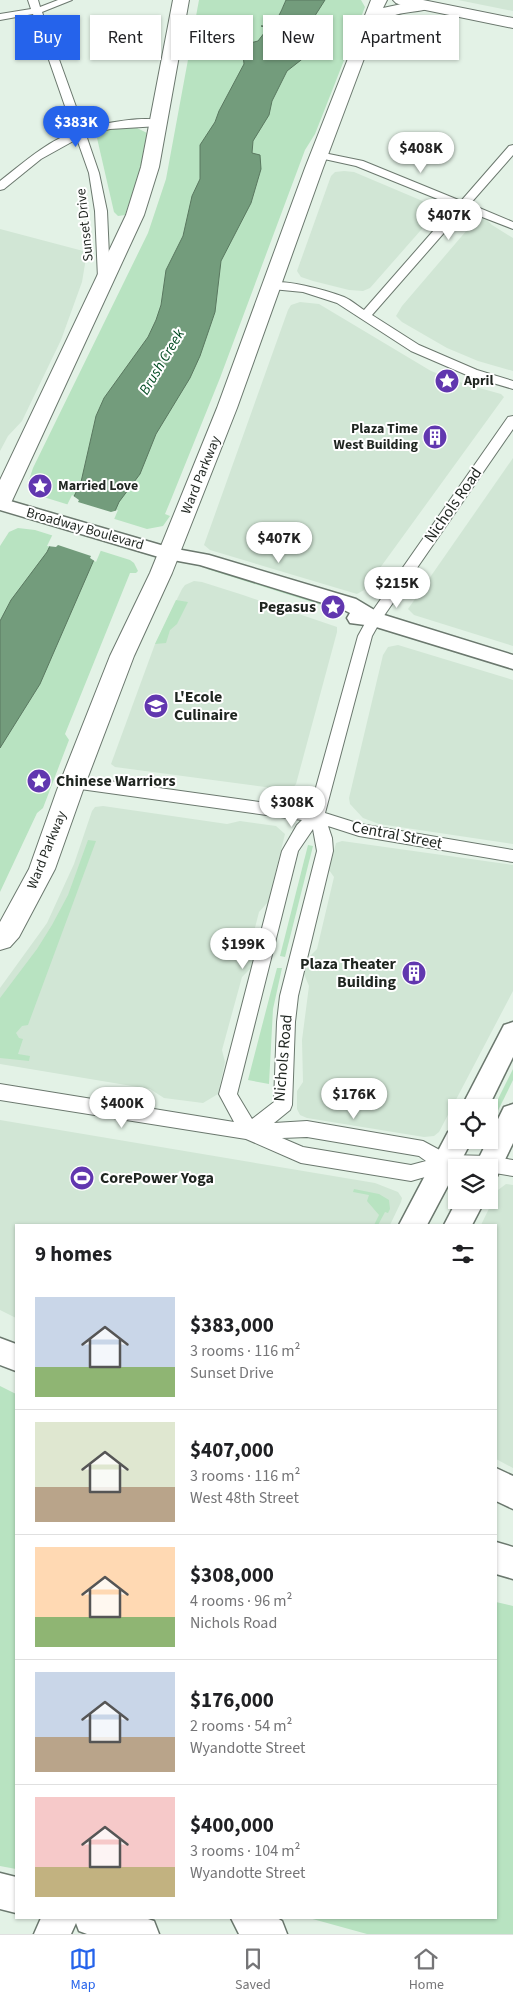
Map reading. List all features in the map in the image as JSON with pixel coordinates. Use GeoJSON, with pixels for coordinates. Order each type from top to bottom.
{"type":"FeatureCollection","features":[{"type":"Feature","properties":{"kind":"main road"},"geometry":{"type":"LineString","coordinates":[[0,503],[135,215],[150,167],[181,0]]}},
{"type":"Feature","properties":{"kind":"main road","name":"Ward Parkway"},"geometry":{"type":"LineString","coordinates":[[373,15],[379,0]]}},
{"type":"Feature","properties":{"kind":"main road"},"geometry":{"type":"LineString","coordinates":[[401,0],[513,23]]}},
{"type":"Feature","properties":{"kind":"main road"},"geometry":{"type":"LineString","coordinates":[[380,15],[392,9],[427,5]]}},
{"type":"Feature","properties":{"kind":"main road","name":"Ward Parkway"},"geometry":{"type":"LineString","coordinates":[[0,940],[14,921],[42,868],[122,656],[169,554],[227,408],[355,60]]}},
{"type":"Feature","properties":{"kind":"street","name":"Sunset Drive"},"geometry":{"type":"LineString","coordinates":[[33,0],[94,173],[101,211],[104,278]]}},
{"type":"Feature","properties":{"kind":"street"},"geometry":{"type":"LineString","coordinates":[[0,17],[37,11],[67,0]]}},
{"type":"Feature","properties":{"kind":"street"},"geometry":{"type":"LineString","coordinates":[[0,187],[53,145],[80,133],[110,124],[159,123]]}},
{"type":"Feature","properties":{"kind":"street"},"geometry":{"type":"LineString","coordinates":[[366,316],[513,148]]}},
{"type":"Feature","properties":{"kind":"street"},"geometry":{"type":"LineString","coordinates":[[319,155],[359,163],[513,226]]}},
{"type":"Feature","properties":{"kind":"street"},"geometry":{"type":"LineString","coordinates":[[272,285],[304,289],[341,300],[435,357],[473,373],[513,385]]}},
{"type":"Feature","properties":{"kind":"street","name":"Nichols Road"},"geometry":{"type":"LineString","coordinates":[[316,816],[323,833],[325,851],[289,996],[286,1022],[283,1105],[250,1132],[228,1094],[290,851],[303,829],[316,816],[365,636],[374,619],[513,420]]}},
{"type":"Feature","properties":{"kind":"street","name":"Broadway Boulevard"},"geometry":{"type":"LineString","coordinates":[[0,503],[169,554],[196,572],[341,617],[374,619],[513,662]]}},
{"type":"Feature","properties":{"kind":"street","name":"Central Street"},"geometry":{"type":"LineString","coordinates":[[73,782],[316,816],[359,830],[513,856]]}},
{"type":"Feature","properties":{"kind":"street"},"geometry":{"type":"LineString","coordinates":[[479,1099],[513,1032]]}},
{"type":"Feature","properties":{"kind":"street"},"geometry":{"type":"LineString","coordinates":[[0,1092],[250,1132],[307,1129],[423,1149],[452,1152],[474,1159]]}},
{"type":"Feature","properties":{"kind":"street"},"geometry":{"type":"LineString","coordinates":[[498,1160],[513,1115]]}},
{"type":"Feature","properties":{"kind":"street"},"geometry":{"type":"LineString","coordinates":[[250,1132],[301,1155],[411,1173],[452,1152]]}},
{"type":"Feature","properties":{"kind":"street"},"geometry":{"type":"LineString","coordinates":[[414,1224],[452,1152]]}},
{"type":"Feature","properties":{"kind":"street"},"geometry":{"type":"LineString","coordinates":[[459,1224],[466,1209]]}},
{"type":"Feature","properties":{"kind":"street"},"geometry":{"type":"LineString","coordinates":[[0,1351],[15,1358]]}},
{"type":"Feature","properties":{"kind":"street"},"geometry":{"type":"LineString","coordinates":[[497,1484],[513,1494]]}},
{"type":"Feature","properties":{"kind":"street"},"geometry":{"type":"LineString","coordinates":[[497,1558],[513,1562]]}},
{"type":"Feature","properties":{"kind":"street"},"geometry":{"type":"LineString","coordinates":[[0,1891],[15,1895]]}},
{"type":"Feature","properties":{"kind":"street"},"geometry":{"type":"LineString","coordinates":[[52,1934],[60,1919]]}},
{"type":"Feature","properties":{"kind":"street"},"geometry":{"type":"LineString","coordinates":[[250,1919],[269,1934]]}},
{"type":"Feature","properties":{"kind":"shaded area"},"geometry":{"type":"Polygon","coordinates":[[[199,0],[361,0],[365,7],[362,15],[343,15],[344,60],[315,134],[305,150],[220,378],[165,514],[170,516],[163,526],[147,529],[37,495],[32,492],[28,483],[33,468],[148,233],[166,179],[188,60],[253,60],[253,15],[196,15],[199,0]]]}},
{"type":"Feature","properties":{"kind":"shaded area"},"geometry":{"type":"Polygon","coordinates":[[[458,0],[513,0],[513,11],[458,0]]]}},
{"type":"Feature","properties":{"kind":"shaded area"},"geometry":{"type":"Polygon","coordinates":[[[119,128],[137,128],[147,133],[139,175],[125,215],[118,216],[114,212],[97,138],[102,131],[119,128]]]}},
{"type":"Feature","properties":{"kind":"shaded area"},"geometry":{"type":"Polygon","coordinates":[[[335,172],[354,172],[432,205],[436,210],[435,214],[370,288],[363,291],[349,290],[313,281],[301,277],[297,271],[331,176],[335,172]]]}},
{"type":"Feature","properties":{"kind":"shaded area"},"geometry":{"type":"Polygon","coordinates":[[[478,218],[487,220],[513,238],[513,371],[478,361],[447,348],[402,322],[396,316],[402,306],[467,230],[456,227],[465,220],[478,218]]]}},
{"type":"Feature","properties":{"kind":"shaded area"},"geometry":{"type":"Polygon","coordinates":[[[0,229],[87,252],[82,282],[61,340],[22,421],[8,436],[0,451],[0,229]]]}},
{"type":"Feature","properties":{"kind":"shaded area"},"geometry":{"type":"Polygon","coordinates":[[[300,302],[319,304],[431,371],[465,384],[501,394],[504,397],[364,590],[357,594],[210,550],[204,545],[288,310],[291,305],[300,302]]]}},
{"type":"Feature","properties":{"kind":"shaded area"},"geometry":{"type":"Polygon","coordinates":[[[513,458],[513,646],[414,615],[408,609],[513,458]]]}},
{"type":"Feature","properties":{"kind":"shaded area"},"geometry":{"type":"Polygon","coordinates":[[[18,528],[35,530],[130,560],[138,571],[130,573],[65,734],[69,740],[43,808],[37,813],[0,892],[0,546],[9,532],[18,528]]]}},
{"type":"Feature","properties":{"kind":"shaded area"},"geometry":{"type":"Polygon","coordinates":[[[209,567],[336,608],[334,609],[207,569],[209,567]]]}},
{"type":"Feature","properties":{"kind":"shaded area"},"geometry":{"type":"Polygon","coordinates":[[[194,581],[243,595],[337,627],[296,784],[292,789],[287,790],[115,767],[111,764],[155,644],[182,589],[185,585],[194,581]]]}},
{"type":"Feature","properties":{"kind":"shaded area"},"geometry":{"type":"Polygon","coordinates":[[[176,600],[188,602],[177,624],[170,630],[166,643],[155,644],[176,600]]]}},
{"type":"Feature","properties":{"kind":"shaded area"},"geometry":{"type":"Polygon","coordinates":[[[398,645],[513,680],[513,844],[379,824],[363,818],[350,804],[349,798],[383,655],[388,647],[398,645]]]}},
{"type":"Feature","properties":{"kind":"shaded area"},"geometry":{"type":"Polygon","coordinates":[[[103,806],[227,824],[240,821],[276,826],[285,834],[268,902],[259,912],[251,943],[255,952],[252,967],[242,977],[222,1050],[225,1062],[218,1094],[203,1103],[164,1098],[150,1089],[0,1064],[0,988],[47,923],[74,864],[92,811],[95,807],[103,806]]]}},
{"type":"Feature","properties":{"kind":"shaded area"},"geometry":{"type":"Polygon","coordinates":[[[88,840],[96,841],[28,1025],[22,1026],[16,1033],[19,1038],[23,1039],[18,1054],[30,1056],[29,1061],[0,1058],[0,998],[37,949],[52,925],[68,895],[88,840]]]}},
{"type":"Feature","properties":{"kind":"shaded area","name":"Plaza Theater Building"},"geometry":{"type":"Polygon","coordinates":[[[342,841],[513,865],[513,991],[456,1099],[448,1099],[448,1115],[439,1132],[434,1136],[424,1137],[307,1118],[300,1115],[297,1109],[297,1091],[303,1082],[302,1040],[309,986],[304,974],[308,958],[317,949],[334,877],[329,870],[336,843],[342,841]]]}},
{"type":"Feature","properties":{"kind":"shaded area"},"geometry":{"type":"Polygon","coordinates":[[[308,845],[313,846],[285,957],[280,956],[308,845]]]}},
{"type":"Feature","properties":{"kind":"shaded area"},"geometry":{"type":"Polygon","coordinates":[[[277,968],[282,968],[273,1009],[269,1084],[248,1080],[277,968]]]}},
{"type":"Feature","properties":{"kind":"shaded area"},"geometry":{"type":"Polygon","coordinates":[[[513,1069],[513,1080],[498,1111],[498,1099],[513,1069]]]}},
{"type":"Feature","properties":{"kind":"shaded area"},"geometry":{"type":"Polygon","coordinates":[[[0,1120],[375,1183],[398,1192],[402,1198],[390,1224],[15,1224],[15,1318],[0,1310],[0,1120]]]}},
{"type":"Feature","properties":{"kind":"shaded area"},"geometry":{"type":"Polygon","coordinates":[[[506,1184],[513,1185],[513,1468],[497,1460],[497,1224],[481,1224],[489,1209],[498,1209],[498,1190],[506,1184]]]}},
{"type":"Feature","properties":{"kind":"shaded area"},"geometry":{"type":"Polygon","coordinates":[[[354,1189],[379,1194],[389,1200],[390,1209],[388,1213],[385,1212],[379,1224],[374,1224],[379,1215],[367,1201],[369,1195],[353,1192],[354,1189]]]}},
{"type":"Feature","properties":{"kind":"shaded area"},"geometry":{"type":"Polygon","coordinates":[[[0,1386],[15,1394],[15,1869],[0,1866],[0,1386]]]}},
{"type":"Feature","properties":{"kind":"shaded area"},"geometry":{"type":"Polygon","coordinates":[[[497,1602],[513,1606],[513,1934],[367,1934],[313,1919],[497,1919],[497,1602]]]}},
{"type":"Feature","properties":{"kind":"water"},"geometry":{"type":"Polygon","coordinates":[[[286,0],[325,0],[315,15],[280,14],[286,0]]]}},
{"type":"Feature","properties":{"kind":"water","name":"Brush Creek"},"geometry":{"type":"Polygon","coordinates":[[[263,34],[263,60],[301,60],[287,71],[272,101],[269,115],[253,141],[252,153],[260,155],[261,169],[251,203],[221,261],[215,312],[200,356],[190,378],[156,434],[140,474],[119,502],[40,684],[0,748],[0,621],[11,600],[47,552],[81,482],[96,416],[104,398],[148,337],[156,320],[161,305],[166,270],[183,236],[192,196],[200,179],[200,145],[215,122],[244,64],[244,60],[253,60],[253,42],[258,41],[263,34]]]}},
{"type":"Feature","properties":{"kind":"pier"},"geometry":{"type":"Polygon","coordinates":[[[72,495],[79,500],[78,502],[111,512],[118,510],[96,562],[90,558],[91,556],[58,545],[56,547],[47,546],[72,495]]]}},
{"type":"Feature","properties":{"kind":"place","name":"April"},"geometry":{"type":"Point","coordinates":[447,381]}},
{"type":"Feature","properties":{"kind":"place","name":"Plaza Time West Building"},"geometry":{"type":"Point","coordinates":[435,437]}},
{"type":"Feature","properties":{"kind":"place","name":"Married Love"},"geometry":{"type":"Point","coordinates":[40,486]}},
{"type":"Feature","properties":{"kind":"place","name":"Pegasus"},"geometry":{"type":"Point","coordinates":[333,607]}},
{"type":"Feature","properties":{"kind":"place","name":"L'Ecole Culinaire"},"geometry":{"type":"Point","coordinates":[156,706]}},
{"type":"Feature","properties":{"kind":"place","name":"Chinese Warriors"},"geometry":{"type":"Point","coordinates":[39,781]}},
{"type":"Feature","properties":{"kind":"place","name":"Plaza Theater Building"},"geometry":{"type":"Point","coordinates":[414,973]}},
{"type":"Feature","properties":{"kind":"place","name":"CorePower Yoga"},"geometry":{"type":"Point","coordinates":[82,1178]}}]}
